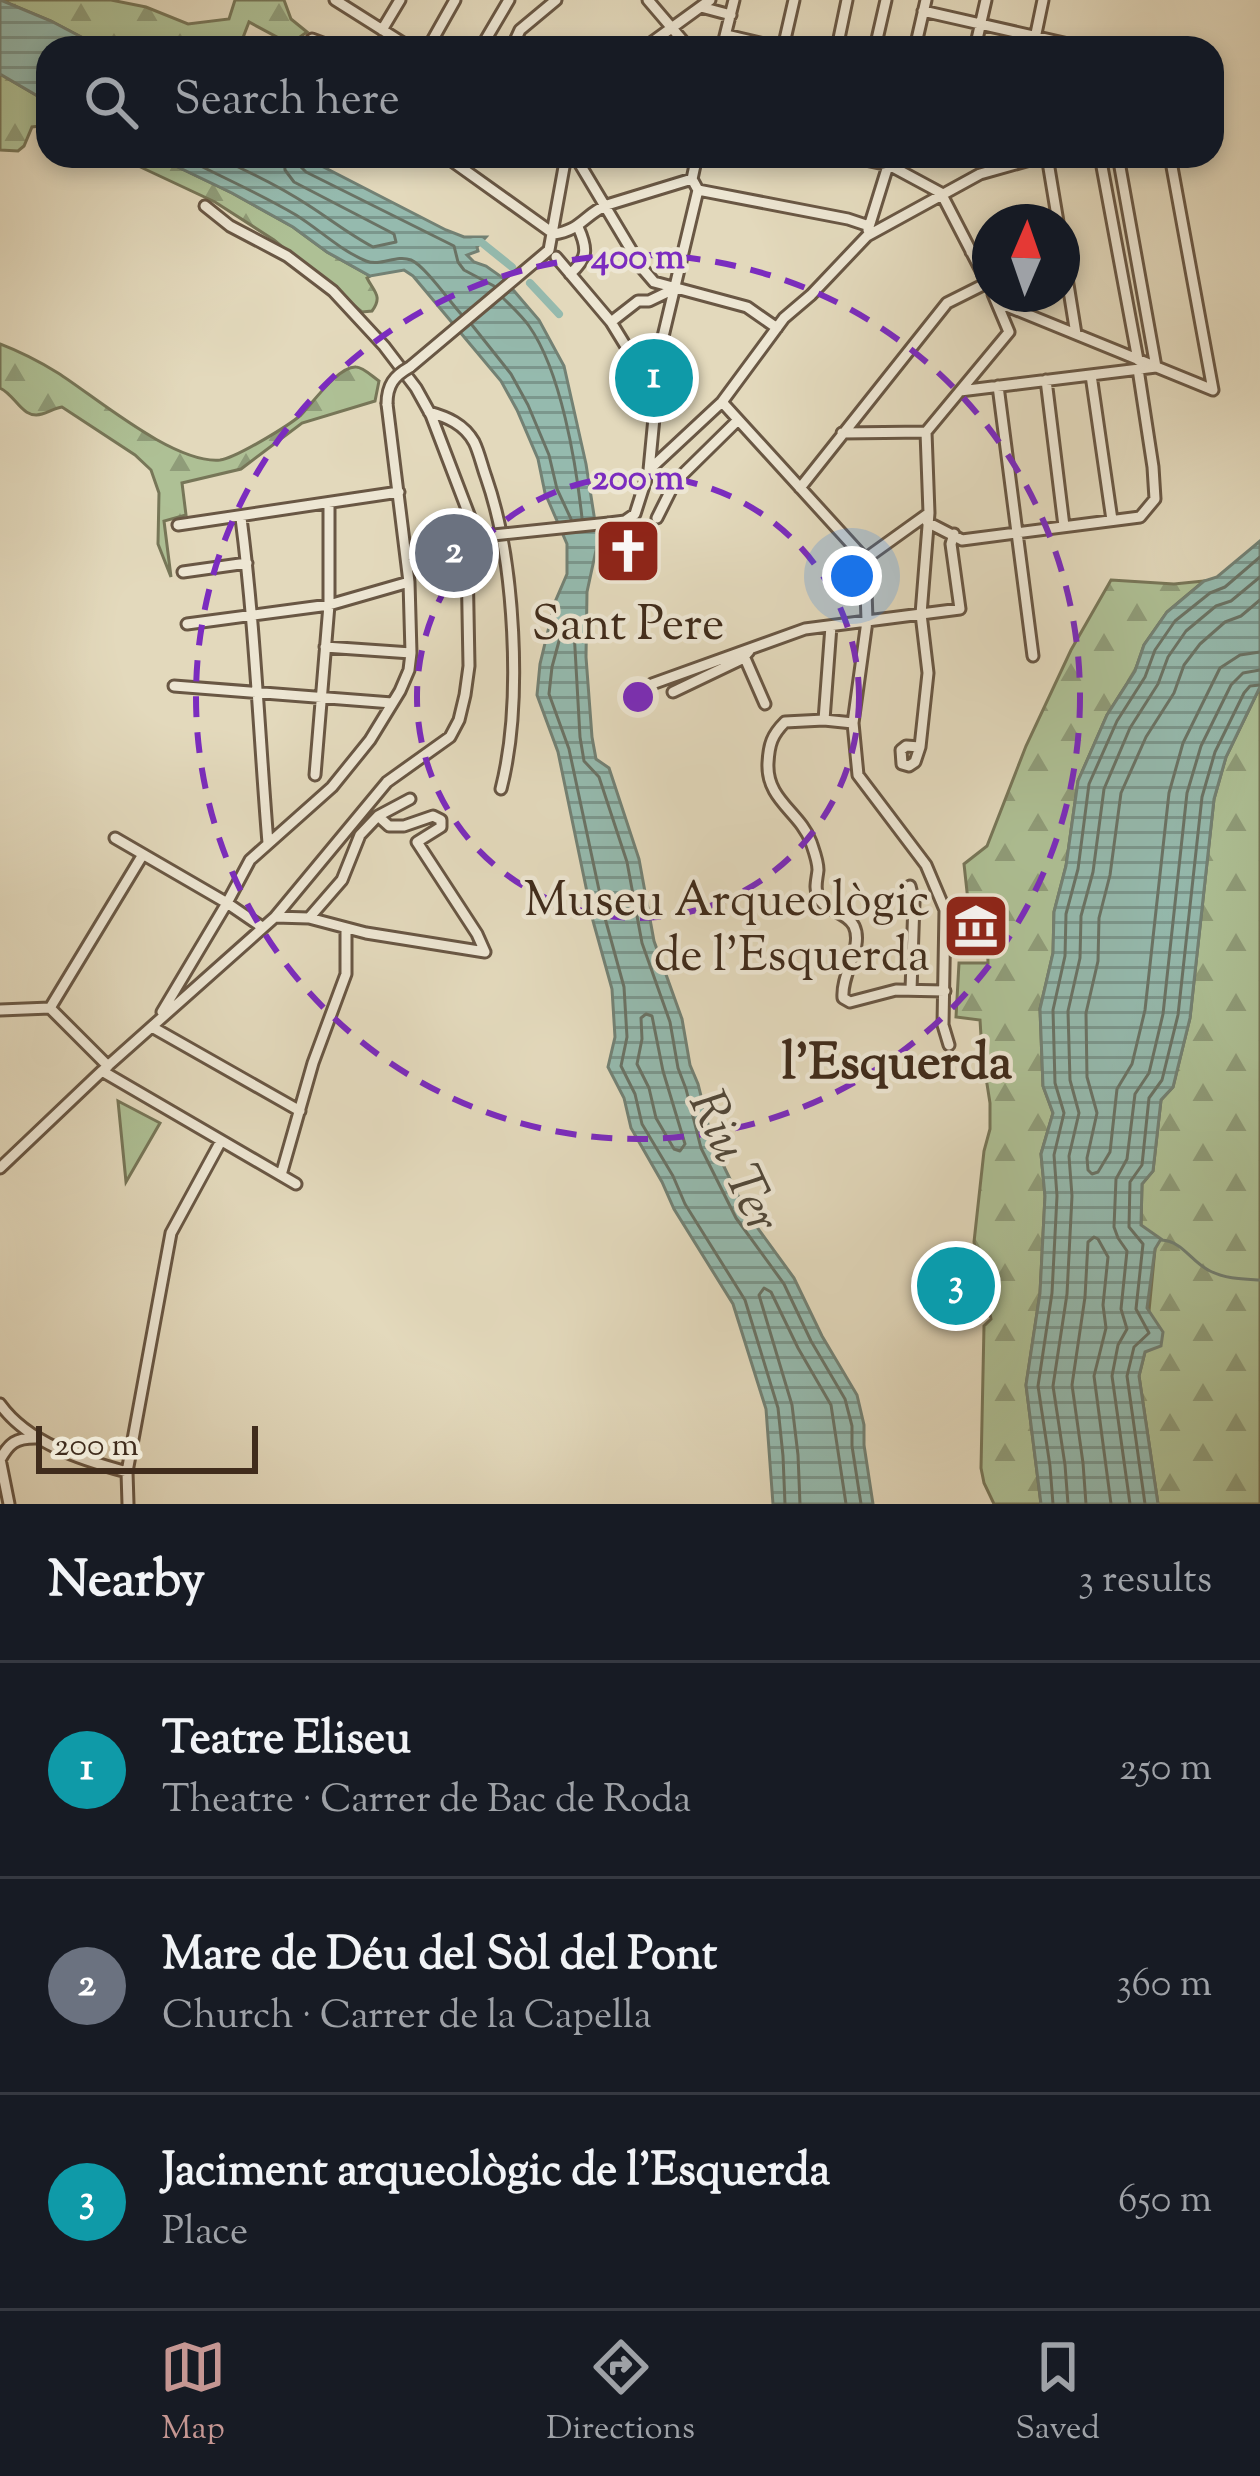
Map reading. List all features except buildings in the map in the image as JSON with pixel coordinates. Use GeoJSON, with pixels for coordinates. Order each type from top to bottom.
{"type":"FeatureCollection","features":[{"type":"Feature","properties":{"kind":"street"},"geometry":{"type":"LineString","coordinates":[[335,0],[392,36]]}},
{"type":"Feature","properties":{"kind":"street"},"geometry":{"type":"LineString","coordinates":[[382,30],[400,0]]}},
{"type":"Feature","properties":{"kind":"street"},"geometry":{"type":"LineString","coordinates":[[435,36],[455,0]]}},
{"type":"Feature","properties":{"kind":"street"},"geometry":{"type":"LineString","coordinates":[[488,36],[509,0]]}},
{"type":"Feature","properties":{"kind":"street"},"geometry":{"type":"LineString","coordinates":[[518,36],[556,0]]}},
{"type":"Feature","properties":{"kind":"street"},"geometry":{"type":"LineString","coordinates":[[730,36],[726,35],[734,0]]}},
{"type":"Feature","properties":{"kind":"street"},"geometry":{"type":"LineString","coordinates":[[785,36],[794,0]]}},
{"type":"Feature","properties":{"kind":"street"},"geometry":{"type":"LineString","coordinates":[[840,36],[847,0]]}},
{"type":"Feature","properties":{"kind":"street"},"geometry":{"type":"LineString","coordinates":[[878,36],[886,0]]}},
{"type":"Feature","properties":{"kind":"street"},"geometry":{"type":"LineString","coordinates":[[978,36],[986,0]]}},
{"type":"Feature","properties":{"kind":"street"},"geometry":{"type":"LineString","coordinates":[[1035,36],[1043,0]]}},
{"type":"Feature","properties":{"kind":"street"},"geometry":{"type":"LineString","coordinates":[[650,1],[677,36]]}},
{"type":"Feature","properties":{"kind":"street"},"geometry":{"type":"LineString","coordinates":[[660,36],[706,3],[730,15]]}},
{"type":"Feature","properties":{"kind":"street"},"geometry":{"type":"LineString","coordinates":[[918,36],[924,6],[1016,36]]}},
{"type":"Feature","properties":{"kind":"street"},"geometry":{"type":"LineString","coordinates":[[495,22],[507,36]]}},
{"type":"Feature","properties":{"kind":"street"},"geometry":{"type":"LineString","coordinates":[[462,168],[554,234]]}},
{"type":"Feature","properties":{"kind":"street"},"geometry":{"type":"LineString","coordinates":[[152,1027],[250,860],[332,787],[400,692],[411,653],[409,583],[387,394],[394,377],[551,256],[568,168]]}},
{"type":"Feature","properties":{"kind":"street"},"geometry":{"type":"LineString","coordinates":[[580,168],[654,282],[747,308],[777,328]]}},
{"type":"Feature","properties":{"kind":"street"},"geometry":{"type":"LineString","coordinates":[[406,556],[478,537],[609,524],[635,514],[649,470],[661,344],[696,168]]}},
{"type":"Feature","properties":{"kind":"street"},"geometry":{"type":"LineString","coordinates":[[868,231],[888,168]]}},
{"type":"Feature","properties":{"kind":"street"},"geometry":{"type":"LineString","coordinates":[[902,168],[940,194],[971,252]]}},
{"type":"Feature","properties":{"kind":"street"},"geometry":{"type":"LineString","coordinates":[[649,470],[722,402],[777,328],[868,231],[994,168]]}},
{"type":"Feature","properties":{"kind":"street"},"geometry":{"type":"LineString","coordinates":[[1048,168],[1055,204]]}},
{"type":"Feature","properties":{"kind":"street"},"geometry":{"type":"LineString","coordinates":[[928,518],[962,540],[1140,517],[1155,499],[1138,364],[1102,168]]}},
{"type":"Feature","properties":{"kind":"street"},"geometry":{"type":"LineString","coordinates":[[1120,168],[1156,367]]}},
{"type":"Feature","properties":{"kind":"street"},"geometry":{"type":"LineString","coordinates":[[1026,312],[1138,364],[1213,390],[1172,168]]}},
{"type":"Feature","properties":{"kind":"street"},"geometry":{"type":"LineString","coordinates":[[554,234],[578,227],[607,205],[695,185],[848,219],[868,231]]}},
{"type":"Feature","properties":{"kind":"street"},"geometry":{"type":"LineString","coordinates":[[205,206],[334,291],[385,346],[429,412],[478,537]]}},
{"type":"Feature","properties":{"kind":"street"},"geometry":{"type":"LineString","coordinates":[[570,274],[583,263],[585,253],[578,227]]}},
{"type":"Feature","properties":{"kind":"street"},"geometry":{"type":"LineString","coordinates":[[551,256],[611,322],[630,353],[659,366]]}},
{"type":"Feature","properties":{"kind":"street"},"geometry":{"type":"LineString","coordinates":[[611,322],[638,301],[674,289]]}},
{"type":"Feature","properties":{"kind":"street"},"geometry":{"type":"LineString","coordinates":[[800,488],[947,303],[972,297]]}},
{"type":"Feature","properties":{"kind":"street"},"geometry":{"type":"LineString","coordinates":[[1000,312],[1009,332]]}},
{"type":"Feature","properties":{"kind":"street"},"geometry":{"type":"LineString","coordinates":[[1072,312],[1076,334]]}},
{"type":"Feature","properties":{"kind":"street"},"geometry":{"type":"LineString","coordinates":[[920,747],[928,673],[921,614],[928,518],[926,432],[1009,332],[1038,319]]}},
{"type":"Feature","properties":{"kind":"street"},"geometry":{"type":"LineString","coordinates":[[960,391],[1091,375],[1138,364]]}},
{"type":"Feature","properties":{"kind":"street"},"geometry":{"type":"LineString","coordinates":[[1091,375],[1112,520]]}},
{"type":"Feature","properties":{"kind":"street"},"geometry":{"type":"LineString","coordinates":[[1046,380],[1064,526]]}},
{"type":"Feature","properties":{"kind":"street"},"geometry":{"type":"LineString","coordinates":[[998,386],[1033,656]]}},
{"type":"Feature","properties":{"kind":"street"},"geometry":{"type":"LineString","coordinates":[[722,402],[866,559],[867,622],[854,723],[858,776],[926,865],[945,910],[943,1025],[950,1045]]}},
{"type":"Feature","properties":{"kind":"street"},"geometry":{"type":"LineString","coordinates":[[429,412],[451,418],[473,440],[496,507],[514,676],[501,789]]}},
{"type":"Feature","properties":{"kind":"street"},"geometry":{"type":"LineString","coordinates":[[657,518],[676,482],[738,420]]}},
{"type":"Feature","properties":{"kind":"street"},"geometry":{"type":"LineString","coordinates":[[842,433],[926,432]]}},
{"type":"Feature","properties":{"kind":"street"},"geometry":{"type":"LineString","coordinates":[[178,525],[399,492]]}},
{"type":"Feature","properties":{"kind":"street"},"geometry":{"type":"LineString","coordinates":[[315,775],[329,605],[329,503]]}},
{"type":"Feature","properties":{"kind":"street"},"geometry":{"type":"LineString","coordinates":[[241,518],[254,615],[268,843]]}},
{"type":"Feature","properties":{"kind":"street"},"geometry":{"type":"LineString","coordinates":[[866,559],[928,518]]}},
{"type":"Feature","properties":{"kind":"street"},"geometry":{"type":"LineString","coordinates":[[652,684],[805,629],[959,609],[951,544],[954,534]]}},
{"type":"Feature","properties":{"kind":"street"},"geometry":{"type":"LineString","coordinates":[[0,1168],[275,917],[387,782],[450,737],[459,720],[469,666],[467,558],[478,537]]}},
{"type":"Feature","properties":{"kind":"street"},"geometry":{"type":"LineString","coordinates":[[183,572],[247,562]]}},
{"type":"Feature","properties":{"kind":"street"},"geometry":{"type":"LineString","coordinates":[[187,624],[329,605],[409,583]]}},
{"type":"Feature","properties":{"kind":"street"},"geometry":{"type":"LineString","coordinates":[[824,720],[831,626]]}},
{"type":"Feature","properties":{"kind":"street"},"geometry":{"type":"LineString","coordinates":[[326,647],[411,653]]}},
{"type":"Feature","properties":{"kind":"street"},"geometry":{"type":"LineString","coordinates":[[673,692],[748,652]]}},
{"type":"Feature","properties":{"kind":"street"},"geometry":{"type":"LineString","coordinates":[[748,652],[765,704]]}},
{"type":"Feature","properties":{"kind":"street"},"geometry":{"type":"LineString","coordinates":[[174,686],[392,703]]}},
{"type":"Feature","properties":{"kind":"street"},"geometry":{"type":"LineString","coordinates":[[854,723],[785,722],[769,742],[770,787],[807,833],[818,867],[819,900],[847,917],[856,933],[843,998],[850,1001],[896,990],[945,991]]}},
{"type":"Feature","properties":{"kind":"street"},"geometry":{"type":"LineString","coordinates":[[309,918],[342,880],[360,835],[378,816],[410,799]]}},
{"type":"Feature","properties":{"kind":"street"},"geometry":{"type":"LineString","coordinates":[[275,917],[309,918],[366,934],[485,952],[417,842],[440,827],[441,820],[434,815],[389,826],[378,816]]}},
{"type":"Feature","properties":{"kind":"street"},"geometry":{"type":"LineString","coordinates":[[115,838],[262,927]]}},
{"type":"Feature","properties":{"kind":"street"},"geometry":{"type":"LineString","coordinates":[[50,1008],[142,856]]}},
{"type":"Feature","properties":{"kind":"street"},"geometry":{"type":"LineString","coordinates":[[910,886],[914,902],[911,990]]}},
{"type":"Feature","properties":{"kind":"street"},"geometry":{"type":"LineString","coordinates":[[281,1175],[313,1063],[346,974],[346,928]]}},
{"type":"Feature","properties":{"kind":"street"},"geometry":{"type":"LineString","coordinates":[[0,1010],[50,1008]]}},
{"type":"Feature","properties":{"kind":"street"},"geometry":{"type":"LineString","coordinates":[[50,1008],[105,1069],[296,1184]]}},
{"type":"Feature","properties":{"kind":"street"},"geometry":{"type":"LineString","coordinates":[[152,1027],[300,1111]]}},
{"type":"Feature","properties":{"kind":"street"},"geometry":{"type":"LineString","coordinates":[[128,1504],[127,1472],[171,1233],[220,1141]]}},
{"type":"Feature","properties":{"kind":"street"},"geometry":{"type":"LineString","coordinates":[[0,1404],[35,1438],[127,1472]]}},
{"type":"Feature","properties":{"kind":"street"},"geometry":{"type":"LineString","coordinates":[[9,1504],[0,1460],[11,1443],[35,1438]]}},
{"type":"Feature","properties":{"kind":"green space"},"geometry":{"type":"Polygon","coordinates":[[[1,0],[111,0],[146,7],[188,24],[229,19],[235,0],[284,0],[291,19],[307,32],[275,36],[249,22],[244,36],[79,36],[1,0]]]}},
{"type":"Feature","properties":{"kind":"green space"},"geometry":{"type":"Polygon","coordinates":[[[0,74],[36,95],[36,126],[18,151],[0,150],[0,74]]]}},
{"type":"Feature","properties":{"kind":"green space"},"geometry":{"type":"Polygon","coordinates":[[[143,168],[180,168],[293,227],[370,276],[377,301],[372,311],[362,312],[274,240],[215,202],[143,168]]]}},
{"type":"Feature","properties":{"kind":"green space"},"geometry":{"type":"Polygon","coordinates":[[[0,344],[58,373],[159,441],[181,452],[220,460],[301,415],[349,368],[362,369],[379,381],[375,401],[302,423],[241,469],[182,483],[186,515],[164,521],[171,577],[158,544],[159,493],[151,470],[62,407],[35,415],[24,410],[0,388],[0,344]]]}},
{"type":"Feature","properties":{"kind":"green space"},"geometry":{"type":"Polygon","coordinates":[[[1111,580],[1204,581],[1167,612],[1144,645],[1078,781],[1054,912],[1053,953],[1040,1009],[1043,1086],[1053,1113],[1041,1154],[1045,1196],[1040,1293],[1026,1385],[1041,1504],[994,1504],[981,1468],[984,1326],[991,1319],[974,1242],[990,1103],[980,1020],[956,1017],[959,963],[988,963],[986,901],[968,901],[964,864],[987,846],[1026,746],[1071,650],[1111,580]]]}},
{"type":"Feature","properties":{"kind":"green space"},"geometry":{"type":"Polygon","coordinates":[[[1260,687],[1260,1504],[1158,1504],[1139,1376],[1155,1249],[1141,1225],[1142,1184],[1153,1171],[1161,1100],[1173,1087],[1190,1018],[1214,799],[1226,757],[1260,687]]]}},
{"type":"Feature","properties":{"kind":"green space"},"geometry":{"type":"Polygon","coordinates":[[[118,1101],[160,1123],[126,1182],[118,1101]]]}},
{"type":"Feature","properties":{"kind":"water"},"geometry":{"type":"Polygon","coordinates":[[[0,0],[79,36],[36,36],[36,95],[0,74],[0,0]]]}},
{"type":"Feature","properties":{"kind":"water"},"geometry":{"type":"Polygon","coordinates":[[[180,168],[325,168],[446,230],[464,237],[486,237],[478,251],[467,255],[503,278],[539,320],[564,366],[598,541],[587,592],[586,657],[596,759],[609,768],[639,859],[654,941],[682,1019],[713,1144],[746,1212],[794,1278],[857,1395],[873,1504],[773,1504],[766,1409],[733,1304],[631,1128],[624,1098],[608,1067],[615,1037],[612,989],[558,752],[537,695],[555,602],[567,574],[567,544],[517,410],[501,381],[413,276],[404,270],[370,276],[232,193],[180,168]]]}},
{"type":"Feature","properties":{"kind":"water"},"geometry":{"type":"Polygon","coordinates":[[[1260,541],[1260,687],[1226,757],[1214,799],[1190,1018],[1173,1087],[1161,1100],[1153,1171],[1142,1184],[1141,1225],[1161,1239],[1155,1249],[1147,1308],[1163,1332],[1161,1346],[1145,1352],[1139,1376],[1158,1504],[1041,1504],[1026,1385],[1040,1293],[1045,1196],[1041,1154],[1053,1113],[1043,1086],[1040,1009],[1053,953],[1054,912],[1078,781],[1107,715],[1167,612],[1260,541]]]}},
{"type":"Feature","properties":{"kind":"waterway"},"geometry":{"type":"LineString","coordinates":[[474,242],[481,242],[512,267]]}},
{"type":"Feature","properties":{"kind":"waterway"},"geometry":{"type":"LineString","coordinates":[[530,283],[559,314]]}},
{"type":"Feature","properties":{"kind":"waterway"},"geometry":{"type":"LineString","coordinates":[[1161,1240],[1175,1244],[1216,1274],[1260,1280]]}},
{"type":"Feature","properties":{"kind":"place","name":"Teatre Eliseu"},"geometry":{"type":"Point","coordinates":[654,378]}},
{"type":"Feature","properties":{"kind":"place","name":"Sant Pere"},"geometry":{"type":"Point","coordinates":[628,551]}},
{"type":"Feature","properties":{"kind":"place","name":"Mare de Déu del Sòl del Pont"},"geometry":{"type":"Point","coordinates":[454,553]}},
{"type":"Feature","properties":{"kind":"place","name":"Museu Arqueològic de l'Esquerda"},"geometry":{"type":"Point","coordinates":[976,926]}},
{"type":"Feature","properties":{"kind":"place","name":"Jaciment arqueològic de l'Esquerda"},"geometry":{"type":"Point","coordinates":[956,1286]}},
{"type":"Feature","properties":{"kind":"district","name":"l'Esquerda"},"geometry":{"type":"Point","coordinates":[897,1060]}},
{"type":"Feature","properties":{"kind":"water label","name":"Riu Ter"},"geometry":{"type":"Point","coordinates":[737,1160]}}]}
